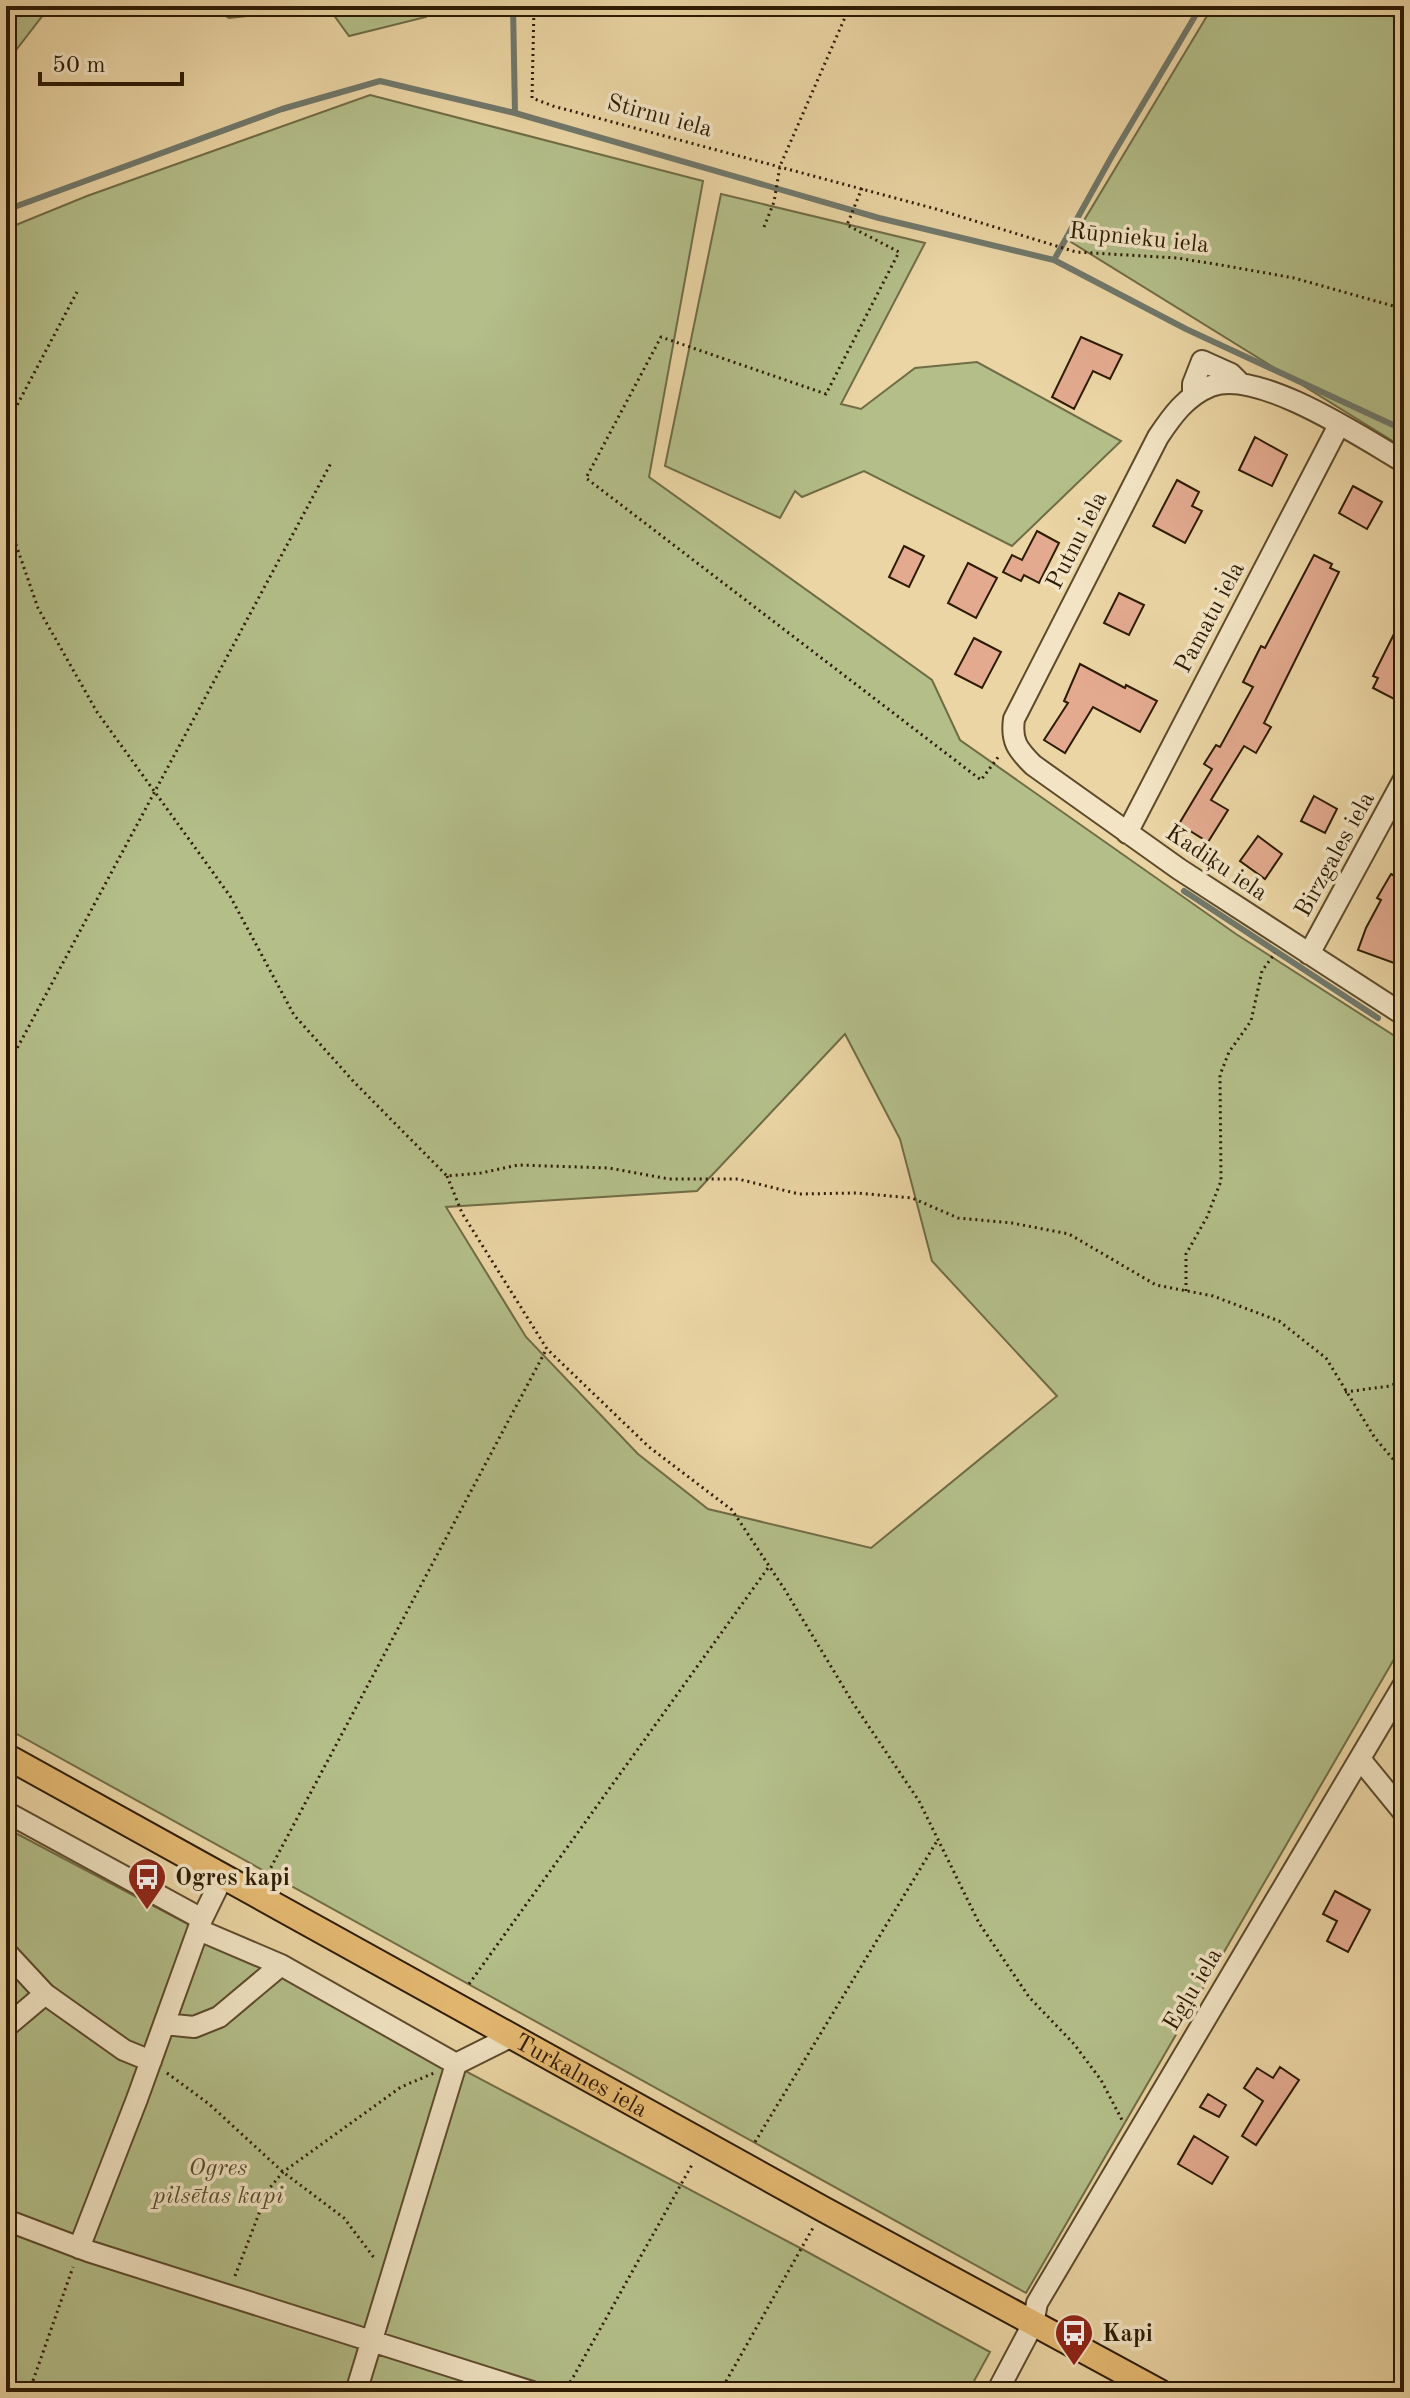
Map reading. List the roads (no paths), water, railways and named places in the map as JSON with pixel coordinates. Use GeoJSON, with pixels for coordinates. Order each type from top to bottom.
{"type":"FeatureCollection","features":[{"type":"Feature","properties":{"kind":"main road","name":"Turkalnes iela"},"geometry":{"type":"LineString","coordinates":[[6,1756],[1160,2392]]}},
{"type":"Feature","properties":{"kind":"street"},"geometry":{"type":"LineString","coordinates":[[1193,396],[1193,384],[1202,361],[1231,374],[1241,384],[1259,387],[1287,399],[1404,462]]}},
{"type":"Feature","properties":{"kind":"street","name":"Putnu iela"},"geometry":{"type":"LineString","coordinates":[[1012,739],[1014,719],[1158,437],[1175,412],[1193,396],[1214,385],[1241,384]]}},
{"type":"Feature","properties":{"kind":"street","name":"Pamatu iela"},"geometry":{"type":"LineString","coordinates":[[1127,833],[1339,425]]}},
{"type":"Feature","properties":{"kind":"street","name":"Kadiķu iela"},"geometry":{"type":"LineString","coordinates":[[1012,739],[1033,765],[1127,833],[1404,1015]]}},
{"type":"Feature","properties":{"kind":"street","name":"Birzgales iela"},"geometry":{"type":"LineString","coordinates":[[1309,954],[1404,779]]}},
{"type":"Feature","properties":{"kind":"street","name":"Egļu iela"},"geometry":{"type":"LineString","coordinates":[[997,2392],[1033,2324],[1037,2303],[1404,1684]]}},
{"type":"Feature","properties":{"kind":"street"},"geometry":{"type":"LineString","coordinates":[[1360,1759],[1404,1813]]}},
{"type":"Feature","properties":{"kind":"street"},"geometry":{"type":"LineString","coordinates":[[6,1812],[201,1924],[281,1965],[456,2064]]}},
{"type":"Feature","properties":{"kind":"street"},"geometry":{"type":"LineString","coordinates":[[79,2248],[201,1924],[223,1876]]}},
{"type":"Feature","properties":{"kind":"street"},"geometry":{"type":"LineString","coordinates":[[6,1952],[45,1994],[124,2050],[151,2061]]}},
{"type":"Feature","properties":{"kind":"street"},"geometry":{"type":"LineString","coordinates":[[164,2024],[194,2027],[219,2017],[281,1965]]}},
{"type":"Feature","properties":{"kind":"street"},"geometry":{"type":"LineString","coordinates":[[6,2027],[45,1994]]}},
{"type":"Feature","properties":{"kind":"street"},"geometry":{"type":"LineString","coordinates":[[356,2392],[456,2064],[512,2036]]}},
{"type":"Feature","properties":{"kind":"street"},"geometry":{"type":"LineString","coordinates":[[6,2220],[79,2248],[532,2392]]}},
{"type":"Feature","properties":{"kind":"waterway"},"geometry":{"type":"LineString","coordinates":[[513,6],[515,113]]}},
{"type":"Feature","properties":{"kind":"waterway"},"geometry":{"type":"LineString","coordinates":[[1054,260],[1201,6]]}},
{"type":"Feature","properties":{"kind":"waterway"},"geometry":{"type":"LineString","coordinates":[[6,210],[282,109],[380,81],[515,113],[879,218],[1054,260],[1186,329],[1404,430]]}},
{"type":"Feature","properties":{"kind":"waterway"},"geometry":{"type":"LineString","coordinates":[[1184,891],[1378,1018]]}},
{"type":"Feature","properties":{"kind":"place","name":"Ogres kapi"},"geometry":{"type":"Point","coordinates":[147,1911]}},
{"type":"Feature","properties":{"kind":"place","name":"Kapi"},"geometry":{"type":"Point","coordinates":[1074,2367]}},
{"type":"Feature","properties":{"kind":"park label","name":"Ogres pilsētas kapi"},"geometry":{"type":"Point","coordinates":[218,2181]}}]}
